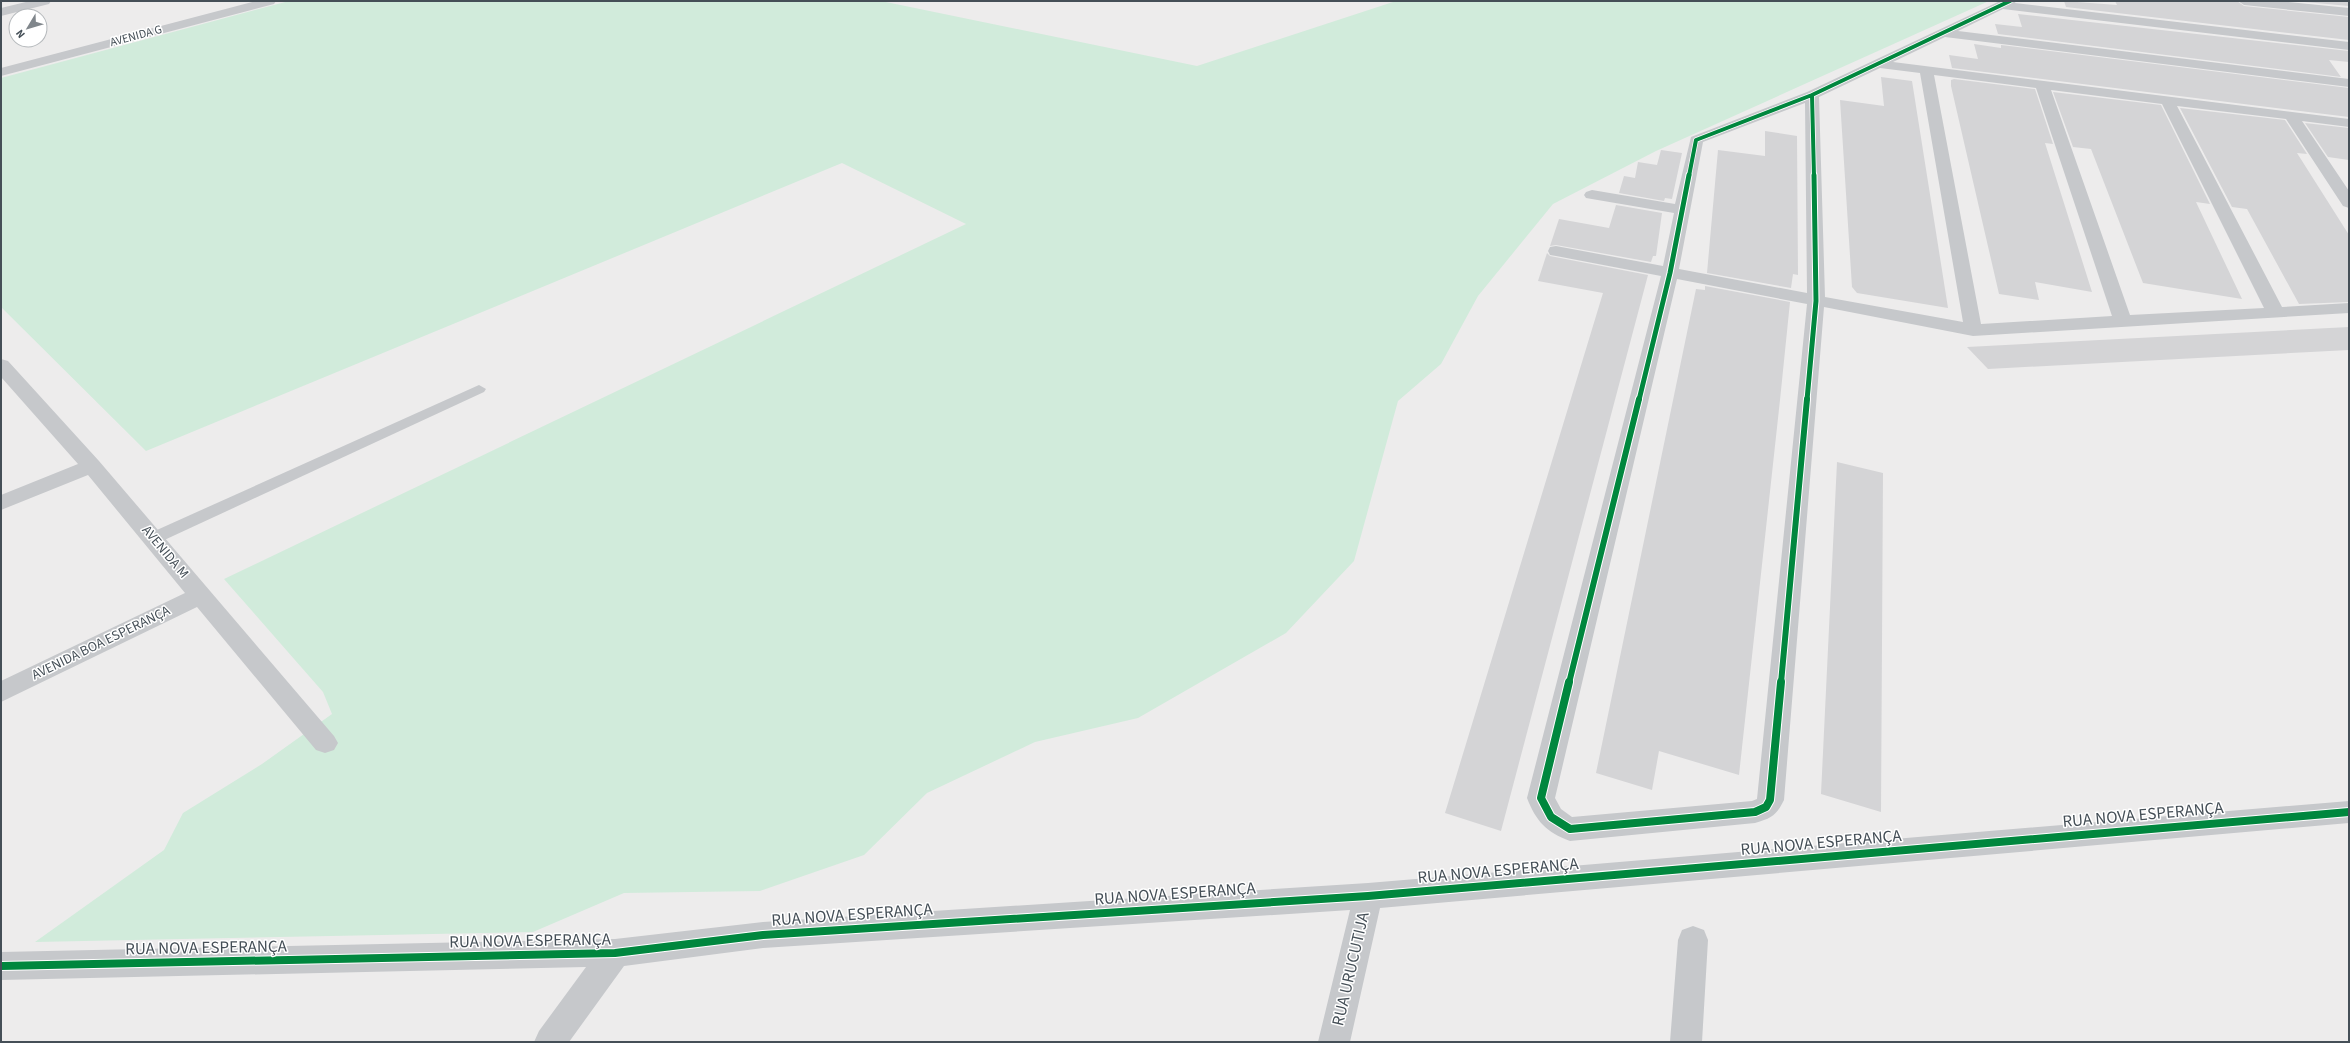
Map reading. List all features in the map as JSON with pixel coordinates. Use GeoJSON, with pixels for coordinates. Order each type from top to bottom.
{"type":"FeatureCollection","features":[{"type":"Feature","properties":{"kind":"street"},"geometry":{"type":"LineString","coordinates":[[1,12],[45,1]]}},
{"type":"Feature","properties":{"kind":"street","name":"AVENIDA G"},"geometry":{"type":"LineString","coordinates":[[1,72],[270,1]]}},
{"type":"Feature","properties":{"kind":"street"},"geometry":{"type":"LineString","coordinates":[[2244,1],[2349,12]]}},
{"type":"Feature","properties":{"kind":"street"},"geometry":{"type":"LineString","coordinates":[[1812,95],[1816,301],[1770,800],[1766,807],[1755,812],[1570,829],[1556,824],[1545,811],[1541,798],[1670,273],[1696,140],[1812,95],[1945,34],[2006,3],[2349,46]]}},
{"type":"Feature","properties":{"kind":"street"},"geometry":{"type":"LineString","coordinates":[[1945,34],[2349,83]]}},
{"type":"Feature","properties":{"kind":"street"},"geometry":{"type":"LineString","coordinates":[[1880,64],[2349,123]]}},
{"type":"Feature","properties":{"kind":"street"},"geometry":{"type":"LineString","coordinates":[[1926,70],[1972,330]]}},
{"type":"Feature","properties":{"kind":"street"},"geometry":{"type":"LineString","coordinates":[[2042,84],[2124,321]]}},
{"type":"Feature","properties":{"kind":"street"},"geometry":{"type":"LineString","coordinates":[[2167,100],[2276,313]]}},
{"type":"Feature","properties":{"kind":"street"},"geometry":{"type":"LineString","coordinates":[[2292,116],[2349,203]]}},
{"type":"Feature","properties":{"kind":"street"},"geometry":{"type":"LineString","coordinates":[[1592,195],[1682,210]]}},
{"type":"Feature","properties":{"kind":"street"},"geometry":{"type":"LineString","coordinates":[[1556,251],[1972,330],[2349,308]]}},
{"type":"Feature","properties":{"kind":"street","name":"AVENIDA M"},"geometry":{"type":"LineString","coordinates":[[1,365],[92,466],[154,538],[325,743]]}},
{"type":"Feature","properties":{"kind":"street"},"geometry":{"type":"LineString","coordinates":[[1,503],[92,466]]}},
{"type":"Feature","properties":{"kind":"street","name":"AVENIDA BOA ESPERANÇA"},"geometry":{"type":"LineString","coordinates":[[1,692],[201,595]]}},
{"type":"Feature","properties":{"kind":"street","name":"RUA NOVA ESPERANÇA"},"geometry":{"type":"LineString","coordinates":[[1,966],[615,953],[763,934],[1368,896],[2349,812]]}},
{"type":"Feature","properties":{"kind":"street","name":"RUA URUCUTIJA"},"geometry":{"type":"LineString","coordinates":[[1334,1042],[1368,896]]}},
{"type":"Feature","properties":{"kind":"street"},"geometry":{"type":"LineString","coordinates":[[1686,1042],[1692,940]]}},
{"type":"Feature","properties":{"kind":"street"},"geometry":{"type":"LineString","coordinates":[[550,1042],[615,953]]}},
{"type":"Feature","properties":{"kind":"lane"},"geometry":{"type":"LineString","coordinates":[[154,538],[479,389]]}},
{"type":"Feature","properties":{"kind":"green space"},"geometry":{"type":"Polygon","coordinates":[[[289,1],[881,1],[1197,66],[1396,1],[1989,1],[1656,151],[1553,204],[1478,296],[1441,364],[1398,401],[1354,561],[1286,633],[1138,718],[1035,742],[927,793],[864,855],[760,891],[624,893],[533,932],[35,942],[164,850],[183,813],[262,764],[332,714],[323,692],[224,579],[966,224],[842,163],[146,451],[1,307],[1,78],[289,1]]]}},
{"type":"Feature","properties":{"kind":"building"},"geometry":{"type":"Polygon","coordinates":[[[2064,1],[2117,5],[2115,1],[2237,1],[2244,6],[2349,17],[2349,40],[2066,7],[2064,1]]]}},
{"type":"Feature","properties":{"kind":"building"},"geometry":{"type":"Polygon","coordinates":[[[2294,1],[2349,1],[2349,6],[2294,1]]]}},
{"type":"Feature","properties":{"kind":"building"},"geometry":{"type":"Polygon","coordinates":[[[2018,14],[2349,51],[2349,62],[2329,60],[2341,77],[1998,34],[1995,24],[2022,27],[2018,14]]]}},
{"type":"Feature","properties":{"kind":"building"},"geometry":{"type":"Polygon","coordinates":[[[1974,44],[2001,48],[2001,45],[2349,88],[2349,117],[1952,68],[1949,55],[1978,59],[1974,44]]]}},
{"type":"Feature","properties":{"kind":"building"},"geometry":{"type":"Polygon","coordinates":[[[1881,77],[1912,81],[1948,308],[1857,293],[1852,287],[1840,100],[1884,106],[1881,77]]]}},
{"type":"Feature","properties":{"kind":"building"},"geometry":{"type":"Polygon","coordinates":[[[1954,79],[2035,89],[2053,144],[2045,143],[2092,292],[2035,282],[2039,300],[1999,294],[1951,86],[1951,80],[1954,79]]]}},
{"type":"Feature","properties":{"kind":"building"},"geometry":{"type":"Polygon","coordinates":[[[2053,92],[2161,105],[2210,204],[2196,202],[2242,299],[2143,283],[2091,149],[2073,147],[2053,92]]]}},
{"type":"Feature","properties":{"kind":"building"},"geometry":{"type":"Polygon","coordinates":[[[2180,108],[2285,120],[2307,154],[2297,153],[2349,235],[2349,302],[2299,304],[2247,209],[2232,207],[2180,108]]]}},
{"type":"Feature","properties":{"kind":"building"},"geometry":{"type":"Polygon","coordinates":[[[2305,123],[2349,128],[2349,160],[2328,157],[2305,123]]]}},
{"type":"Feature","properties":{"kind":"building"},"geometry":{"type":"Polygon","coordinates":[[[1765,131],[1797,136],[1798,275],[1793,274],[1791,288],[1707,273],[1718,150],[1765,156],[1765,131]]]}},
{"type":"Feature","properties":{"kind":"building"},"geometry":{"type":"Polygon","coordinates":[[[1661,150],[1682,153],[1672,199],[1665,198],[1664,201],[1619,193],[1624,176],[1635,178],[1638,162],[1657,165],[1661,150]]]}},
{"type":"Feature","properties":{"kind":"building"},"geometry":{"type":"Polygon","coordinates":[[[1616,205],[1662,213],[1656,256],[1653,256],[1651,262],[1556,245],[1550,246],[1559,219],[1609,228],[1616,205]]]}},
{"type":"Feature","properties":{"kind":"building"},"geometry":{"type":"Polygon","coordinates":[[[1547,253],[1550,256],[1648,275],[1501,831],[1445,813],[1603,293],[1538,281],[1547,253]]]}},
{"type":"Feature","properties":{"kind":"building"},"geometry":{"type":"Polygon","coordinates":[[[1705,286],[1790,302],[1780,400],[1739,775],[1659,751],[1652,790],[1596,773],[1696,289],[1705,290],[1705,286]]]}},
{"type":"Feature","properties":{"kind":"building"},"geometry":{"type":"Polygon","coordinates":[[[2349,327],[2349,350],[1988,369],[1967,347],[2349,327]]]}},
{"type":"Feature","properties":{"kind":"building"},"geometry":{"type":"Polygon","coordinates":[[[1837,462],[1883,473],[1881,812],[1821,794],[1837,462]]]}},
{"type":"Feature","properties":{"kind":"cycle path"},"geometry":{"type":"LineString","coordinates":[[1812,95],[1816,301],[1770,800],[1766,807],[1755,812],[1570,829],[1564,827],[1551,817],[1541,798],[1670,273],[1696,140],[1812,95],[2010,1]]}},
{"type":"Feature","properties":{"kind":"cycle path"},"geometry":{"type":"LineString","coordinates":[[1,966],[615,953],[763,935],[1368,896],[2349,812]]}}]}
